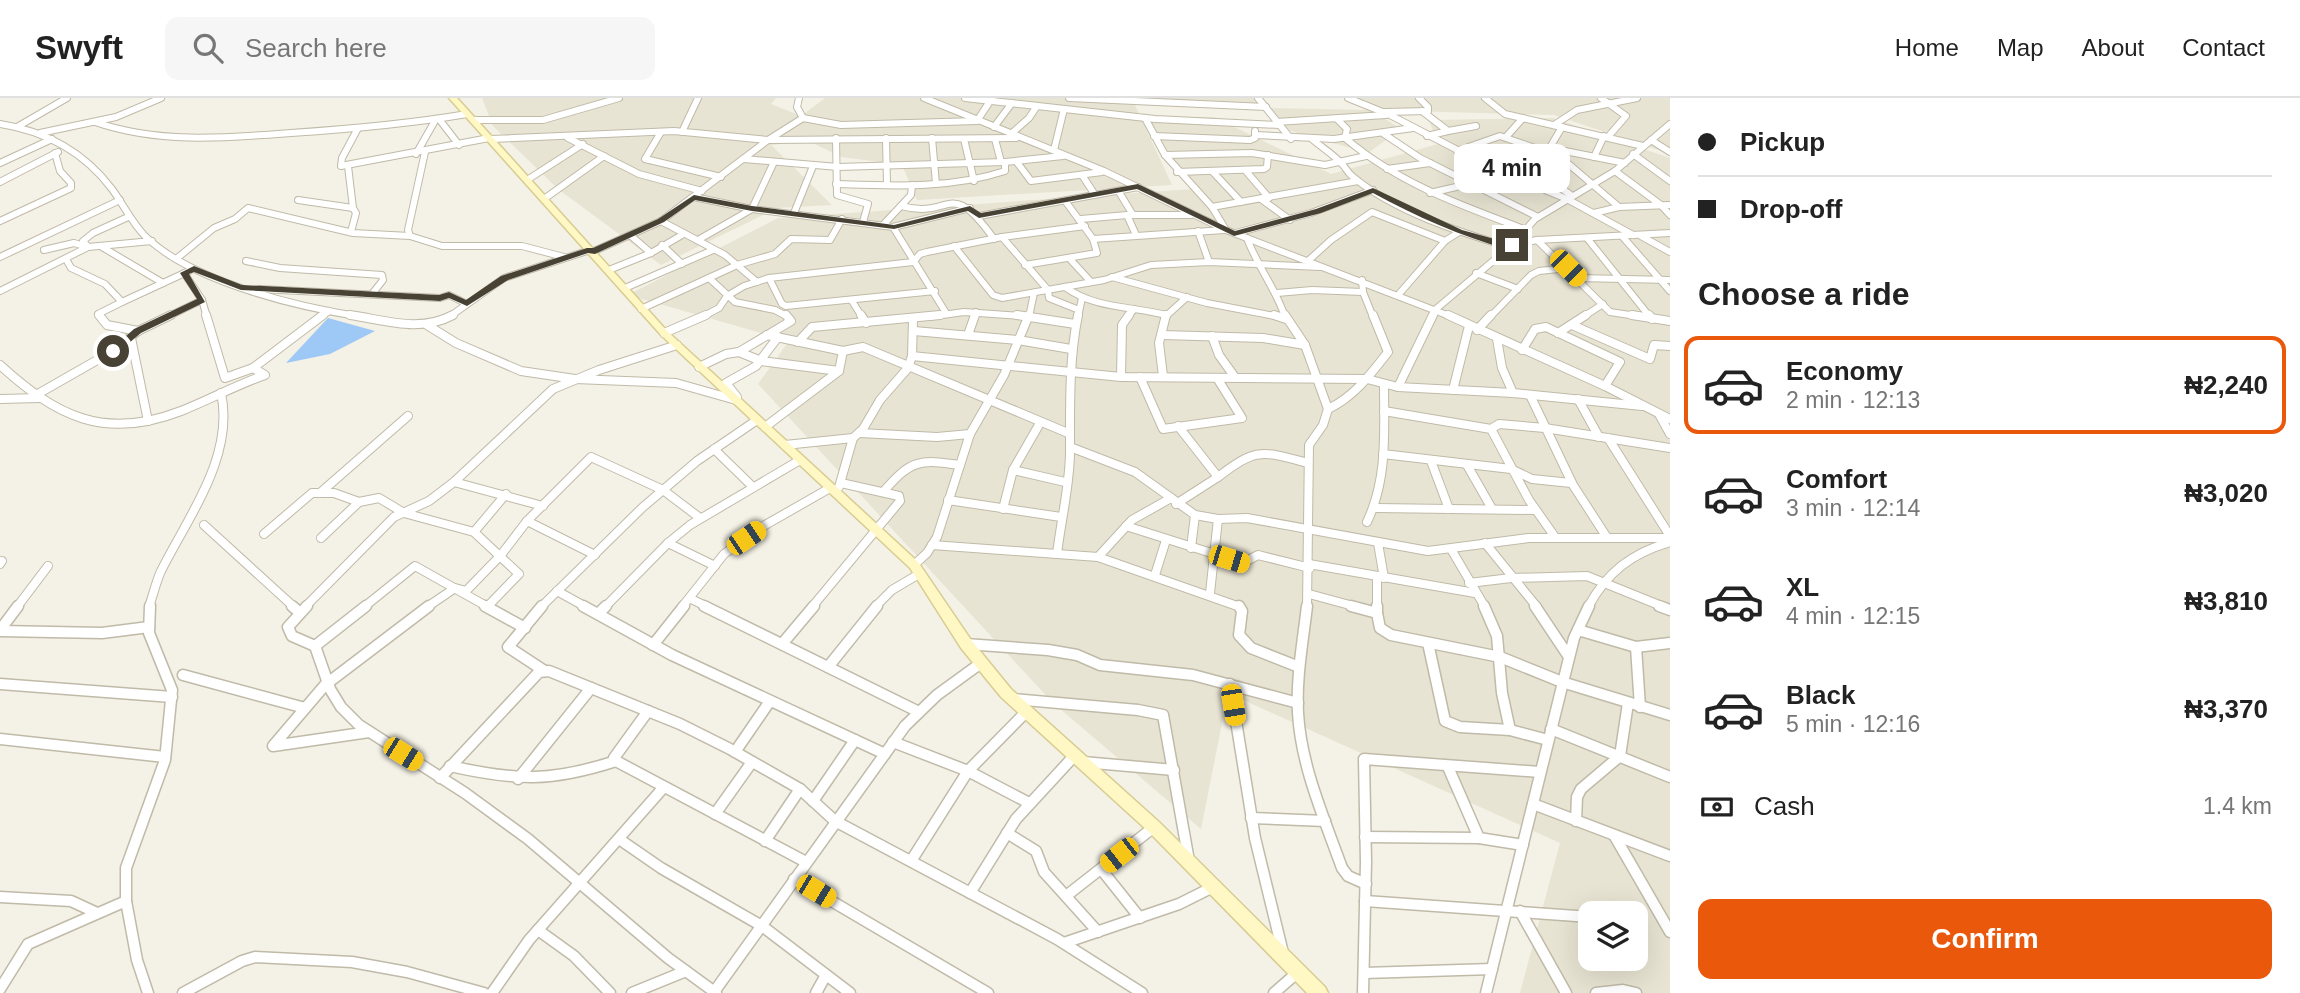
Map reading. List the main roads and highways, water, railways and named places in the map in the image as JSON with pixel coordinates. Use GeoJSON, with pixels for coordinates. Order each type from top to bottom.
{"type":"FeatureCollection","features":[{"type":"Feature","properties":{"kind":"water"},"geometry":{"type":"Polygon","coordinates":[[[328,318],[375,331],[330,354],[286,363],[328,318]]]}}]}
